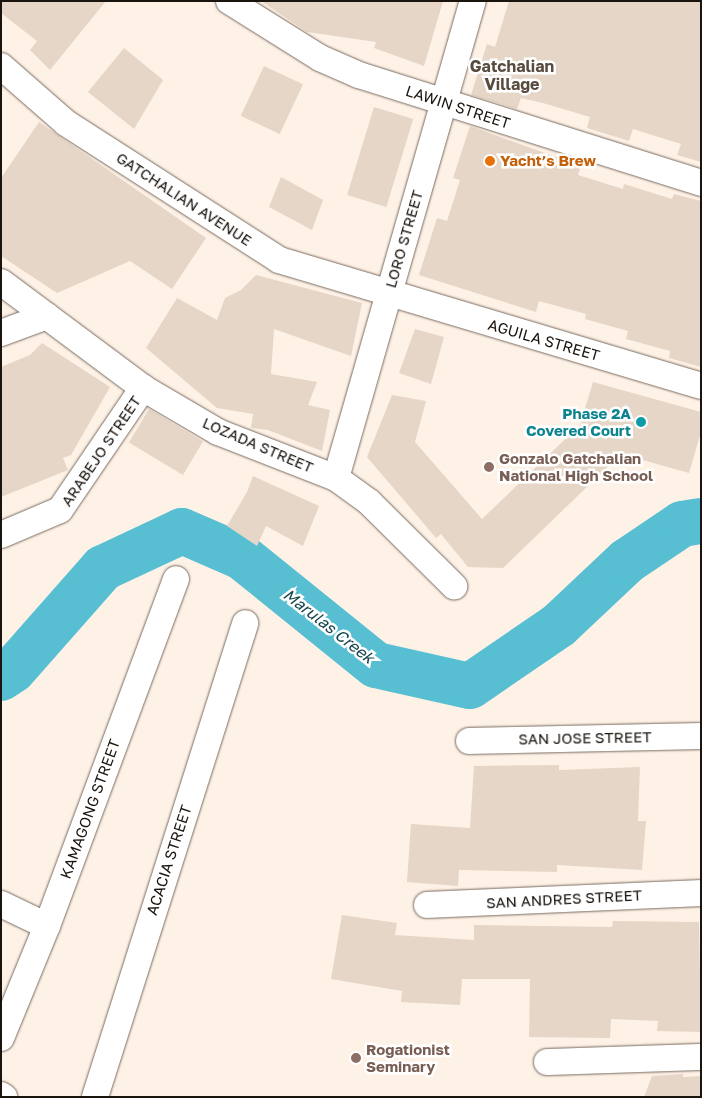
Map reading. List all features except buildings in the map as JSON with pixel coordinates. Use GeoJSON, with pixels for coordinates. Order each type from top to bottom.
{"type":"FeatureCollection","features":[{"type":"Feature","properties":{"kind":"street","name":"LAWIN STREET"},"geometry":{"type":"LineString","coordinates":[[229,1],[320,58],[444,103],[701,182]]}},
{"type":"Feature","properties":{"kind":"street","name":"LORO STREET"},"geometry":{"type":"LineString","coordinates":[[336,478],[473,1]]}},
{"type":"Feature","properties":{"kind":"street","name":"GATCHALIAN AVENUE"},"geometry":{"type":"LineString","coordinates":[[1,66],[66,123],[279,260],[388,294]]}},
{"type":"Feature","properties":{"kind":"street","name":"LOZADA STREET"},"geometry":{"type":"LineString","coordinates":[[1,282],[143,388],[218,432],[336,478],[369,502],[454,586]]}},
{"type":"Feature","properties":{"kind":"street","name":"AGUILA STREET"},"geometry":{"type":"LineString","coordinates":[[388,294],[701,386]]}},
{"type":"Feature","properties":{"kind":"street"},"geometry":{"type":"LineString","coordinates":[[1,333],[46,316]]}},
{"type":"Feature","properties":{"kind":"street","name":"ARABEJO STREET"},"geometry":{"type":"LineString","coordinates":[[1,535],[60,510],[143,388]]}},
{"type":"Feature","properties":{"kind":"street","name":"KAMAGONG STREET"},"geometry":{"type":"LineString","coordinates":[[1,1038],[47,926],[176,579]]}},
{"type":"Feature","properties":{"kind":"street","name":"ACACIA STREET"},"geometry":{"type":"LineString","coordinates":[[95,1097],[245,623]]}},
{"type":"Feature","properties":{"kind":"street","name":"SAN JOSE STREET"},"geometry":{"type":"LineString","coordinates":[[469,741],[701,736]]}},
{"type":"Feature","properties":{"kind":"street","name":"SAN ANDRES STREET"},"geometry":{"type":"LineString","coordinates":[[427,905],[701,893]]}},
{"type":"Feature","properties":{"kind":"street"},"geometry":{"type":"LineString","coordinates":[[1,904],[47,926]]}},
{"type":"Feature","properties":{"kind":"street"},"geometry":{"type":"LineString","coordinates":[[547,1062],[701,1057]]}},
{"type":"Feature","properties":{"kind":"waterway","name":"Marulas Creek"},"geometry":{"type":"LineString","coordinates":[[1,678],[13,670],[103,568],[182,531],[242,557],[376,665],[470,686],[559,625],[627,561],[682,524],[701,521]]}},
{"type":"Feature","properties":{"kind":"place","name":"Yacht’s Brew"},"geometry":{"type":"Point","coordinates":[490,161]}},
{"type":"Feature","properties":{"kind":"place","name":"Phase 2A Covered Court"},"geometry":{"type":"Point","coordinates":[641,422]}},
{"type":"Feature","properties":{"kind":"place","name":"Gonzalo Gatchalian National High School"},"geometry":{"type":"Point","coordinates":[489,467]}},
{"type":"Feature","properties":{"kind":"place","name":"Rogationist Seminary"},"geometry":{"type":"Point","coordinates":[356,1058]}},
{"type":"Feature","properties":{"kind":"district","name":"Gatchalian Village"},"geometry":{"type":"Point","coordinates":[512,75]}}]}
